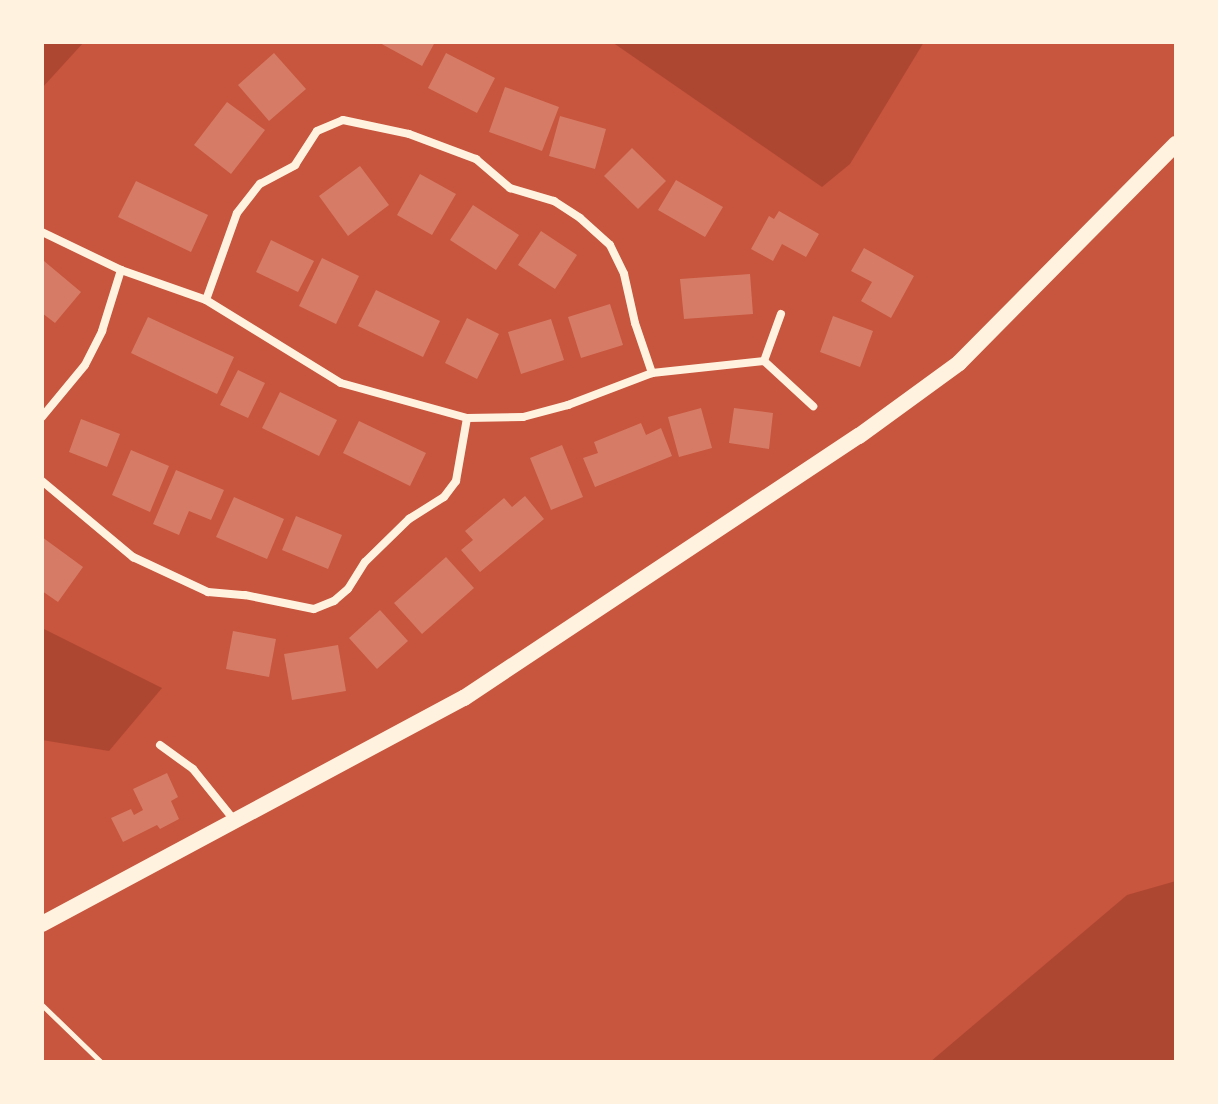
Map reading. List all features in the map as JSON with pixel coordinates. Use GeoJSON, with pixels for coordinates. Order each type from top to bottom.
{"type":"FeatureCollection","features":[{"type":"Feature","properties":{"kind":"main road"},"geometry":{"type":"LineString","coordinates":[[42,924],[464,698],[859,436],[959,363],[1176,144]]}},
{"type":"Feature","properties":{"kind":"street"},"geometry":{"type":"LineString","coordinates":[[206,300],[237,213],[260,184],[295,165],[317,131],[343,120],[409,134],[476,159],[510,188],[554,201],[580,218],[610,245],[624,274],[635,323],[652,373]]}},
{"type":"Feature","properties":{"kind":"street"},"geometry":{"type":"LineString","coordinates":[[42,232],[121,270],[206,300],[341,383],[467,418],[523,417],[568,405],[652,373],[764,361],[813,406]]}},
{"type":"Feature","properties":{"kind":"street"},"geometry":{"type":"LineString","coordinates":[[42,417],[85,365],[102,331],[121,270]]}},
{"type":"Feature","properties":{"kind":"street"},"geometry":{"type":"LineString","coordinates":[[764,361],[781,314]]}},
{"type":"Feature","properties":{"kind":"street"},"geometry":{"type":"LineString","coordinates":[[42,481],[133,557],[158,569],[208,592],[245,595],[314,609],[348,589],[365,562],[409,519],[444,497],[456,481],[467,418]]}},
{"type":"Feature","properties":{"kind":"street"},"geometry":{"type":"LineString","coordinates":[[160,745],[193,769],[235,822]]}},
{"type":"Feature","properties":{"kind":"path"},"geometry":{"type":"LineString","coordinates":[[42,1005],[101,1062]]}},
{"type":"Feature","properties":{"kind":"shaded area"},"geometry":{"type":"Polygon","coordinates":[[[42,42],[84,42],[42,88],[42,42]]]}},
{"type":"Feature","properties":{"kind":"shaded area"},"geometry":{"type":"Polygon","coordinates":[[[612,42],[924,42],[850,164],[822,187],[612,42]]]}},
{"type":"Feature","properties":{"kind":"shaded area"},"geometry":{"type":"Polygon","coordinates":[[[42,628],[162,688],[109,751],[42,740],[42,628]]]}},
{"type":"Feature","properties":{"kind":"shaded area"},"geometry":{"type":"Polygon","coordinates":[[[1176,881],[1176,1062],[930,1062],[1127,895],[1176,881]]]}},
{"type":"Feature","properties":{"kind":"building"},"geometry":{"type":"Polygon","coordinates":[[[378,42],[435,42],[422,66],[378,42]]]}},
{"type":"Feature","properties":{"kind":"building"},"geometry":{"type":"Polygon","coordinates":[[[274,53],[306,89],[269,121],[238,85],[274,53]]]}},
{"type":"Feature","properties":{"kind":"building"},"geometry":{"type":"Polygon","coordinates":[[[446,53],[495,78],[477,113],[428,88],[446,53]]]}},
{"type":"Feature","properties":{"kind":"building"},"geometry":{"type":"Polygon","coordinates":[[[505,87],[559,107],[542,151],[489,132],[505,87]]]}},
{"type":"Feature","properties":{"kind":"building"},"geometry":{"type":"Polygon","coordinates":[[[227,102],[265,130],[231,174],[194,145],[227,102]]]}},
{"type":"Feature","properties":{"kind":"building"},"geometry":{"type":"Polygon","coordinates":[[[560,116],[606,129],[595,169],[549,156],[560,116]]]}},
{"type":"Feature","properties":{"kind":"building"},"geometry":{"type":"Polygon","coordinates":[[[632,148],[666,181],[638,209],[604,176],[632,148]]]}},
{"type":"Feature","properties":{"kind":"building"},"geometry":{"type":"Polygon","coordinates":[[[360,166],[389,205],[348,236],[319,196],[360,166]]]}},
{"type":"Feature","properties":{"kind":"building"},"geometry":{"type":"Polygon","coordinates":[[[420,174],[456,194],[432,235],[397,215],[420,174]]]}},
{"type":"Feature","properties":{"kind":"building"},"geometry":{"type":"Polygon","coordinates":[[[676,180],[723,207],[705,237],[658,210],[676,180]]]}},
{"type":"Feature","properties":{"kind":"building"},"geometry":{"type":"Polygon","coordinates":[[[136,181],[208,215],[191,252],[118,217],[136,181]]]}},
{"type":"Feature","properties":{"kind":"building"},"geometry":{"type":"Polygon","coordinates":[[[473,205],[519,235],[496,270],[450,240],[473,205]]]}},
{"type":"Feature","properties":{"kind":"building"},"geometry":{"type":"Polygon","coordinates":[[[779,211],[819,234],[806,257],[782,244],[773,261],[751,249],[769,216],[774,219],[779,211]]]}},
{"type":"Feature","properties":{"kind":"building"},"geometry":{"type":"Polygon","coordinates":[[[541,231],[577,255],[555,289],[518,265],[541,231]]]}},
{"type":"Feature","properties":{"kind":"building"},"geometry":{"type":"Polygon","coordinates":[[[271,240],[314,261],[298,292],[256,272],[271,240]]]}},
{"type":"Feature","properties":{"kind":"building"},"geometry":{"type":"Polygon","coordinates":[[[864,248],[914,276],[891,318],[861,301],[872,282],[851,271],[864,248]]]}},
{"type":"Feature","properties":{"kind":"building"},"geometry":{"type":"Polygon","coordinates":[[[322,258],[359,276],[336,324],[299,306],[322,258]]]}},
{"type":"Feature","properties":{"kind":"building"},"geometry":{"type":"Polygon","coordinates":[[[44,261],[81,292],[55,323],[42,313],[44,261]]]}},
{"type":"Feature","properties":{"kind":"building"},"geometry":{"type":"Polygon","coordinates":[[[750,274],[753,314],[684,319],[680,279],[750,274]]]}},
{"type":"Feature","properties":{"kind":"building"},"geometry":{"type":"Polygon","coordinates":[[[376,290],[440,321],[423,357],[358,326],[376,290]]]}},
{"type":"Feature","properties":{"kind":"building"},"geometry":{"type":"Polygon","coordinates":[[[610,304],[623,345],[581,358],[568,317],[610,304]]]}},
{"type":"Feature","properties":{"kind":"building"},"geometry":{"type":"Polygon","coordinates":[[[833,316],[873,331],[860,367],[820,352],[833,316]]]}},
{"type":"Feature","properties":{"kind":"building"},"geometry":{"type":"Polygon","coordinates":[[[148,317],[234,357],[217,394],[131,353],[148,317]]]}},
{"type":"Feature","properties":{"kind":"building"},"geometry":{"type":"Polygon","coordinates":[[[467,318],[499,334],[477,379],[445,363],[467,318]]]}},
{"type":"Feature","properties":{"kind":"building"},"geometry":{"type":"Polygon","coordinates":[[[551,319],[564,360],[521,374],[508,332],[551,319]]]}},
{"type":"Feature","properties":{"kind":"building"},"geometry":{"type":"Polygon","coordinates":[[[238,370],[265,383],[248,418],[220,405],[238,370]]]}},
{"type":"Feature","properties":{"kind":"building"},"geometry":{"type":"Polygon","coordinates":[[[280,392],[337,420],[319,456],[262,428],[280,392]]]}},
{"type":"Feature","properties":{"kind":"building"},"geometry":{"type":"Polygon","coordinates":[[[701,408],[712,448],[679,457],[668,417],[701,408]]]}},
{"type":"Feature","properties":{"kind":"building"},"geometry":{"type":"Polygon","coordinates":[[[734,408],[773,413],[769,449],[729,443],[734,408]]]}},
{"type":"Feature","properties":{"kind":"building"},"geometry":{"type":"Polygon","coordinates":[[[81,419],[120,434],[107,467],[69,452],[81,419]]]}},
{"type":"Feature","properties":{"kind":"building"},"geometry":{"type":"Polygon","coordinates":[[[359,421],[426,453],[410,486],[343,453],[359,421]]]}},
{"type":"Feature","properties":{"kind":"building"},"geometry":{"type":"Polygon","coordinates":[[[641,423],[646,435],[661,428],[672,456],[595,487],[583,458],[598,453],[594,442],[641,423]]]}},
{"type":"Feature","properties":{"kind":"building"},"geometry":{"type":"Polygon","coordinates":[[[562,445],[583,497],[551,510],[530,458],[562,445]]]}},
{"type":"Feature","properties":{"kind":"building"},"geometry":{"type":"Polygon","coordinates":[[[131,450],[169,466],[150,512],[112,495],[131,450]]]}},
{"type":"Feature","properties":{"kind":"building"},"geometry":{"type":"Polygon","coordinates":[[[176,470],[224,490],[211,520],[189,511],[179,535],[153,524],[176,470]]]}},
{"type":"Feature","properties":{"kind":"building"},"geometry":{"type":"Polygon","coordinates":[[[525,496],[544,519],[480,572],[461,550],[473,540],[465,531],[504,498],[512,507],[525,496]]]}},
{"type":"Feature","properties":{"kind":"building"},"geometry":{"type":"Polygon","coordinates":[[[234,497],[284,519],[267,559],[216,537],[234,497]]]}},
{"type":"Feature","properties":{"kind":"building"},"geometry":{"type":"Polygon","coordinates":[[[296,516],[342,535],[328,569],[282,550],[296,516]]]}},
{"type":"Feature","properties":{"kind":"building"},"geometry":{"type":"Polygon","coordinates":[[[42,537],[83,567],[58,602],[42,591],[42,537]]]}},
{"type":"Feature","properties":{"kind":"building"},"geometry":{"type":"Polygon","coordinates":[[[446,557],[474,588],[422,634],[394,603],[446,557]]]}},
{"type":"Feature","properties":{"kind":"building"},"geometry":{"type":"Polygon","coordinates":[[[380,610],[408,641],[377,669],[349,638],[380,610]]]}},
{"type":"Feature","properties":{"kind":"building"},"geometry":{"type":"Polygon","coordinates":[[[233,631],[276,639],[269,677],[226,669],[233,631]]]}},
{"type":"Feature","properties":{"kind":"building"},"geometry":{"type":"Polygon","coordinates":[[[338,645],[346,691],[292,700],[284,654],[338,645]]]}},
{"type":"Feature","properties":{"kind":"building"},"geometry":{"type":"Polygon","coordinates":[[[167,773],[178,797],[171,801],[179,819],[160,829],[157,825],[123,842],[111,818],[131,809],[134,815],[143,810],[133,789],[167,773]]]}}]}
